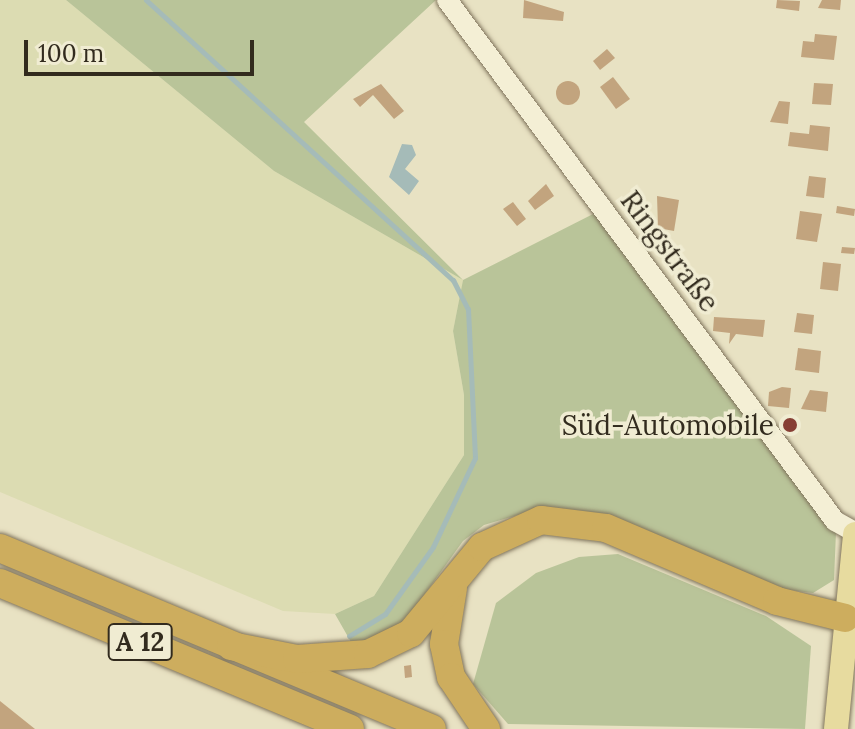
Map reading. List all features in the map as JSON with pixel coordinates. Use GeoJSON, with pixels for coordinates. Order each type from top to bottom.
{"type":"FeatureCollection","features":[{"type":"Feature","properties":{"kind":"highway"},"geometry":{"type":"LineString","coordinates":[[231,646],[297,659],[368,654],[411,633],[482,547],[510,528],[572,519],[777,601],[845,618]]}},
{"type":"Feature","properties":{"kind":"highway","name":"A 12"},"geometry":{"type":"LineString","coordinates":[[0,548],[432,729]]}},
{"type":"Feature","properties":{"kind":"highway","name":"A 12"},"geometry":{"type":"LineString","coordinates":[[0,583],[350,729]]}},
{"type":"Feature","properties":{"kind":"highway"},"geometry":{"type":"LineString","coordinates":[[454,583],[445,619],[451,677],[486,729]]}},
{"type":"Feature","properties":{"kind":"highway"},"geometry":{"type":"LineString","coordinates":[[280,701],[313,729]]}},
{"type":"Feature","properties":{"kind":"main road"},"geometry":{"type":"LineString","coordinates":[[836,729],[855,533]]}},
{"type":"Feature","properties":{"kind":"street","name":"Ringstraße"},"geometry":{"type":"LineString","coordinates":[[455,3],[835,521],[855,533]]}},
{"type":"Feature","properties":{"kind":"green space"},"geometry":{"type":"Polygon","coordinates":[[[0,0],[66,0],[274,171],[463,280],[453,331],[464,395],[464,455],[374,596],[335,614],[283,611],[0,492],[0,0]]]}},
{"type":"Feature","properties":{"kind":"green space"},"geometry":{"type":"Polygon","coordinates":[[[66,0],[436,0],[304,122],[463,280],[274,171],[66,0]]]}},
{"type":"Feature","properties":{"kind":"green space"},"geometry":{"type":"Polygon","coordinates":[[[599,211],[836,532],[834,580],[813,593],[781,589],[609,518],[545,507],[484,525],[463,541],[399,630],[355,649],[335,614],[374,596],[464,455],[464,395],[453,331],[463,280],[599,211]]]}},
{"type":"Feature","properties":{"kind":"green space"},"geometry":{"type":"Polygon","coordinates":[[[618,554],[766,616],[811,646],[805,729],[508,724],[473,684],[496,603],[536,573],[579,557],[618,554]]]}},
{"type":"Feature","properties":{"kind":"water"},"geometry":{"type":"Polygon","coordinates":[[[402,144],[412,145],[416,155],[405,169],[419,181],[409,195],[389,177],[402,144]]]}},
{"type":"Feature","properties":{"kind":"building"},"geometry":{"type":"Polygon","coordinates":[[[524,0],[564,12],[563,21],[523,18],[524,0]]]}},
{"type":"Feature","properties":{"kind":"building"},"geometry":{"type":"Polygon","coordinates":[[[777,0],[800,1],[799,11],[776,8],[777,0]]]}},
{"type":"Feature","properties":{"kind":"building"},"geometry":{"type":"Polygon","coordinates":[[[822,0],[841,0],[840,10],[818,8],[822,0]]]}},
{"type":"Feature","properties":{"kind":"building"},"geometry":{"type":"Polygon","coordinates":[[[815,34],[837,36],[834,60],[801,57],[803,41],[814,42],[815,34]]]}},
{"type":"Feature","properties":{"kind":"building"},"geometry":{"type":"Polygon","coordinates":[[[607,49],[615,58],[600,70],[593,61],[607,49]]]}},
{"type":"Feature","properties":{"kind":"building"},"geometry":{"type":"Polygon","coordinates":[[[613,77],[630,99],[616,109],[600,87],[613,77]]]}},
{"type":"Feature","properties":{"kind":"building"},"geometry":{"type":"Polygon","coordinates":[[[568,81],[577,84],[580,93],[577,102],[568,105],[559,102],[556,93],[559,84],[568,81]]]}},
{"type":"Feature","properties":{"kind":"building"},"geometry":{"type":"Polygon","coordinates":[[[814,83],[833,84],[831,105],[812,104],[814,83]]]}},
{"type":"Feature","properties":{"kind":"building"},"geometry":{"type":"Polygon","coordinates":[[[381,84],[404,111],[394,119],[373,95],[360,107],[353,99],[381,84]]]}},
{"type":"Feature","properties":{"kind":"building"},"geometry":{"type":"Polygon","coordinates":[[[779,101],[790,102],[788,124],[770,122],[779,101]]]}},
{"type":"Feature","properties":{"kind":"building"},"geometry":{"type":"Polygon","coordinates":[[[810,125],[830,127],[828,151],[788,146],[790,132],[809,134],[810,125]]]}},
{"type":"Feature","properties":{"kind":"building"},"geometry":{"type":"Polygon","coordinates":[[[809,176],[826,178],[824,198],[806,196],[809,176]]]}},
{"type":"Feature","properties":{"kind":"building"},"geometry":{"type":"Polygon","coordinates":[[[546,184],[554,196],[535,210],[528,201],[546,184]]]}},
{"type":"Feature","properties":{"kind":"building"},"geometry":{"type":"Polygon","coordinates":[[[657,196],[679,200],[674,231],[658,228],[657,196]]]}},
{"type":"Feature","properties":{"kind":"building"},"geometry":{"type":"Polygon","coordinates":[[[513,202],[526,219],[517,226],[503,209],[513,202]]]}},
{"type":"Feature","properties":{"kind":"building"},"geometry":{"type":"Polygon","coordinates":[[[837,206],[855,209],[854,216],[836,213],[837,206]]]}},
{"type":"Feature","properties":{"kind":"building"},"geometry":{"type":"Polygon","coordinates":[[[800,211],[822,214],[817,242],[796,239],[800,211]]]}},
{"type":"Feature","properties":{"kind":"building"},"geometry":{"type":"Polygon","coordinates":[[[842,247],[855,248],[854,254],[841,253],[842,247]]]}},
{"type":"Feature","properties":{"kind":"building"},"geometry":{"type":"Polygon","coordinates":[[[823,262],[841,264],[838,291],[820,289],[823,262]]]}},
{"type":"Feature","properties":{"kind":"building"},"geometry":{"type":"Polygon","coordinates":[[[797,313],[814,315],[812,334],[794,332],[797,313]]]}},
{"type":"Feature","properties":{"kind":"building"},"geometry":{"type":"Polygon","coordinates":[[[714,317],[765,320],[763,337],[736,334],[729,344],[730,333],[713,331],[714,317]]]}},
{"type":"Feature","properties":{"kind":"building"},"geometry":{"type":"Polygon","coordinates":[[[798,348],[821,351],[819,373],[795,370],[798,348]]]}},
{"type":"Feature","properties":{"kind":"building"},"geometry":{"type":"Polygon","coordinates":[[[782,387],[791,388],[789,408],[768,406],[769,392],[782,387]]]}},
{"type":"Feature","properties":{"kind":"building"},"geometry":{"type":"Polygon","coordinates":[[[810,390],[828,392],[826,412],[801,409],[810,390]]]}},
{"type":"Feature","properties":{"kind":"building","name":"Süd-Automobile"},"geometry":{"type":"Polygon","coordinates":[[[793,417],[799,426],[788,433],[782,425],[793,417]]]}},
{"type":"Feature","properties":{"kind":"building"},"geometry":{"type":"Polygon","coordinates":[[[411,665],[412,677],[405,678],[404,666],[411,665]]]}},
{"type":"Feature","properties":{"kind":"building"},"geometry":{"type":"Polygon","coordinates":[[[0,701],[35,729],[0,729],[0,701]]]}},
{"type":"Feature","properties":{"kind":"waterway"},"geometry":{"type":"LineString","coordinates":[[146,0],[453,280],[468,309],[475,458],[433,547],[385,614],[349,636]]}},
{"type":"Feature","properties":{"kind":"place","name":"Süd-Automobile"},"geometry":{"type":"Point","coordinates":[790,425]}}]}
